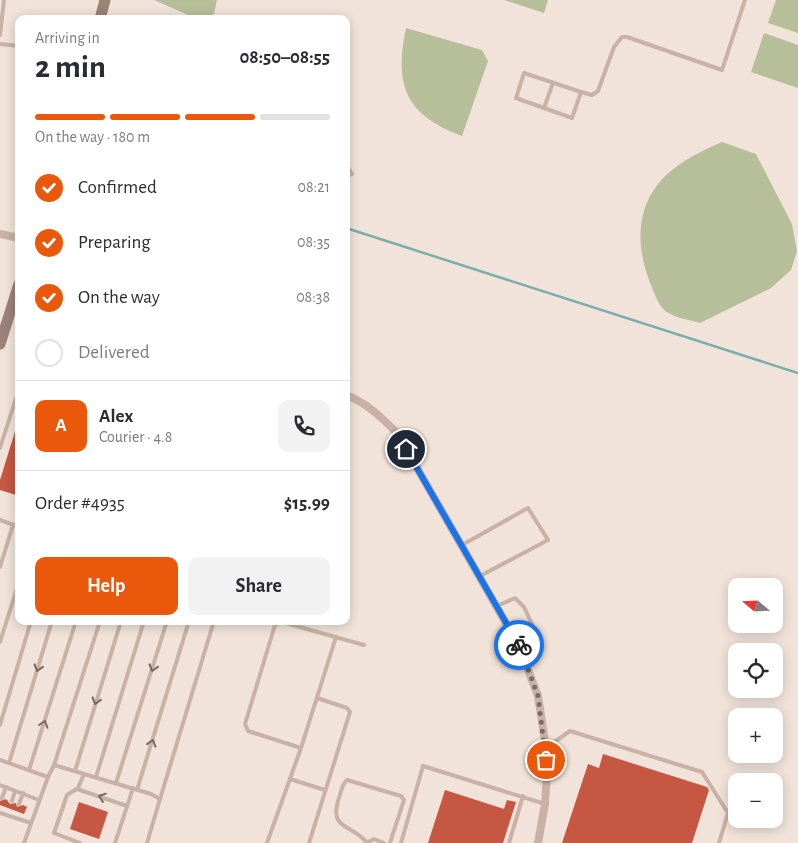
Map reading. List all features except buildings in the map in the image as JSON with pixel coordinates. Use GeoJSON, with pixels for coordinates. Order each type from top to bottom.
{"type":"FeatureCollection","features":[{"type":"Feature","properties":{"kind":"main road"},"geometry":{"type":"LineString","coordinates":[[101,15],[105,0]]}},
{"type":"Feature","properties":{"kind":"main road"},"geometry":{"type":"LineString","coordinates":[[0,344],[15,299]]}},
{"type":"Feature","properties":{"kind":"street"},"geometry":{"type":"LineString","coordinates":[[0,234],[15,237]]}},
{"type":"Feature","properties":{"kind":"street"},"geometry":{"type":"LineString","coordinates":[[350,397],[374,410],[397,433],[521,650],[538,696],[546,748],[545,804],[538,843]]}},
{"type":"Feature","properties":{"kind":"lane"},"geometry":{"type":"LineString","coordinates":[[0,35],[4,0]]}},
{"type":"Feature","properties":{"kind":"lane"},"geometry":{"type":"LineString","coordinates":[[581,92],[572,118],[516,98],[524,73],[581,92],[592,96],[598,91],[614,47],[622,37],[627,37],[722,70],[745,0]]}},
{"type":"Feature","properties":{"kind":"lane"},"geometry":{"type":"LineString","coordinates":[[0,44],[15,46]]}},
{"type":"Feature","properties":{"kind":"lane"},"geometry":{"type":"LineString","coordinates":[[544,108],[553,83]]}},
{"type":"Feature","properties":{"kind":"lane"},"geometry":{"type":"LineString","coordinates":[[0,448],[15,401]]}},
{"type":"Feature","properties":{"kind":"lane"},"geometry":{"type":"LineString","coordinates":[[462,545],[528,508],[548,540],[480,576]]}},
{"type":"Feature","properties":{"kind":"lane"},"geometry":{"type":"LineString","coordinates":[[0,520],[13,525],[0,567]]}},
{"type":"Feature","properties":{"kind":"lane"},"geometry":{"type":"LineString","coordinates":[[0,642],[15,595]]}},
{"type":"Feature","properties":{"kind":"lane"},"geometry":{"type":"LineString","coordinates":[[497,606],[515,598],[524,607],[539,639],[534,645],[521,650]]}},
{"type":"Feature","properties":{"kind":"lane"},"geometry":{"type":"LineString","coordinates":[[0,725],[2,711],[30,625]]}},
{"type":"Feature","properties":{"kind":"lane"},"geometry":{"type":"LineString","coordinates":[[9,763],[51,625]]}},
{"type":"Feature","properties":{"kind":"lane"},"geometry":{"type":"LineString","coordinates":[[29,770],[75,625]]}},
{"type":"Feature","properties":{"kind":"lane"},"geometry":{"type":"LineString","coordinates":[[24,843],[54,765],[99,625]]}},
{"type":"Feature","properties":{"kind":"lane"},"geometry":{"type":"LineString","coordinates":[[75,771],[120,625]]}},
{"type":"Feature","properties":{"kind":"lane"},"geometry":{"type":"LineString","coordinates":[[96,777],[143,625]]}},
{"type":"Feature","properties":{"kind":"lane"},"geometry":{"type":"LineString","coordinates":[[116,784],[166,625]]}},
{"type":"Feature","properties":{"kind":"lane"},"geometry":{"type":"LineString","coordinates":[[115,843],[127,806],[135,789],[188,625]]}},
{"type":"Feature","properties":{"kind":"lane"},"geometry":{"type":"LineString","coordinates":[[147,843],[213,625]]}},
{"type":"Feature","properties":{"kind":"lane"},"geometry":{"type":"LineString","coordinates":[[276,625],[245,724],[246,728],[301,748]]}},
{"type":"Feature","properties":{"kind":"lane"},"geometry":{"type":"LineString","coordinates":[[293,625],[364,645]]}},
{"type":"Feature","properties":{"kind":"lane"},"geometry":{"type":"LineString","coordinates":[[267,843],[301,748],[336,637]]}},
{"type":"Feature","properties":{"kind":"lane"},"geometry":{"type":"LineString","coordinates":[[309,843],[350,712],[346,708],[317,698]]}},
{"type":"Feature","properties":{"kind":"lane"},"geometry":{"type":"LineString","coordinates":[[546,748],[570,731],[702,772],[728,812],[719,843]]}},
{"type":"Feature","properties":{"kind":"lane"},"geometry":{"type":"LineString","coordinates":[[0,760],[48,777]]}},
{"type":"Feature","properties":{"kind":"lane"},"geometry":{"type":"LineString","coordinates":[[54,765],[135,789],[160,799]]}},
{"type":"Feature","properties":{"kind":"lane"},"geometry":{"type":"LineString","coordinates":[[401,843],[423,766],[545,804]]}},
{"type":"Feature","properties":{"kind":"lane"},"geometry":{"type":"LineString","coordinates":[[80,843],[54,833],[67,795],[77,788],[84,774]]}},
{"type":"Feature","properties":{"kind":"lane"},"geometry":{"type":"LineString","coordinates":[[290,778],[325,790]]}},
{"type":"Feature","properties":{"kind":"lane"},"geometry":{"type":"LineString","coordinates":[[384,843],[374,839],[367,843],[360,834],[339,824],[336,820],[335,808],[344,783],[347,780],[401,796],[404,800],[390,843]]}},
{"type":"Feature","properties":{"kind":"lane"},"geometry":{"type":"LineString","coordinates":[[0,785],[39,800]]}},
{"type":"Feature","properties":{"kind":"lane"},"geometry":{"type":"LineString","coordinates":[[2,798],[6,787]]}},
{"type":"Feature","properties":{"kind":"lane"},"geometry":{"type":"LineString","coordinates":[[77,788],[127,806]]}},
{"type":"Feature","properties":{"kind":"lane"},"geometry":{"type":"LineString","coordinates":[[12,801],[16,791]]}},
{"type":"Feature","properties":{"kind":"lane"},"geometry":{"type":"LineString","coordinates":[[19,804],[23,793]]}},
{"type":"Feature","properties":{"kind":"lane"},"geometry":{"type":"LineString","coordinates":[[509,843],[523,796]]}},
{"type":"Feature","properties":{"kind":"lane"},"geometry":{"type":"LineString","coordinates":[[6,815],[9,809]]}},
{"type":"Feature","properties":{"kind":"lane"},"geometry":{"type":"LineString","coordinates":[[13,817],[16,811]]}},
{"type":"Feature","properties":{"kind":"lane"},"geometry":{"type":"LineString","coordinates":[[0,812],[31,824]]}},
{"type":"Feature","properties":{"kind":"green space"},"geometry":{"type":"Polygon","coordinates":[[[154,0],[217,0],[214,14],[188,15],[154,0]]]}},
{"type":"Feature","properties":{"kind":"green space"},"geometry":{"type":"Polygon","coordinates":[[[504,0],[548,0],[544,13],[504,0]]]}},
{"type":"Feature","properties":{"kind":"green space"},"geometry":{"type":"Polygon","coordinates":[[[776,0],[798,0],[798,33],[768,23],[776,0]]]}},
{"type":"Feature","properties":{"kind":"green space"},"geometry":{"type":"Polygon","coordinates":[[[406,28],[482,50],[488,61],[462,136],[443,128],[428,118],[416,108],[408,95],[403,82],[402,66],[406,28]]]}},
{"type":"Feature","properties":{"kind":"green space"},"geometry":{"type":"Polygon","coordinates":[[[764,33],[798,45],[798,88],[751,72],[764,33]]]}},
{"type":"Feature","properties":{"kind":"green space"},"geometry":{"type":"Polygon","coordinates":[[[722,142],[756,154],[792,224],[797,251],[791,270],[771,288],[700,323],[670,314],[658,302],[648,277],[641,250],[641,222],[650,196],[664,177],[687,159],[722,142]]]}},
{"type":"Feature","properties":{"kind":"waterway"},"geometry":{"type":"LineString","coordinates":[[350,229],[798,373]]}},
{"type":"Feature","properties":{"kind":"way so far"},"geometry":{"type":"LineString","coordinates":[[519,645],[538,696],[546,760]]}},
{"type":"Feature","properties":{"kind":"route"},"geometry":{"type":"LineString","coordinates":[[406,449],[519,645]]}}]}
